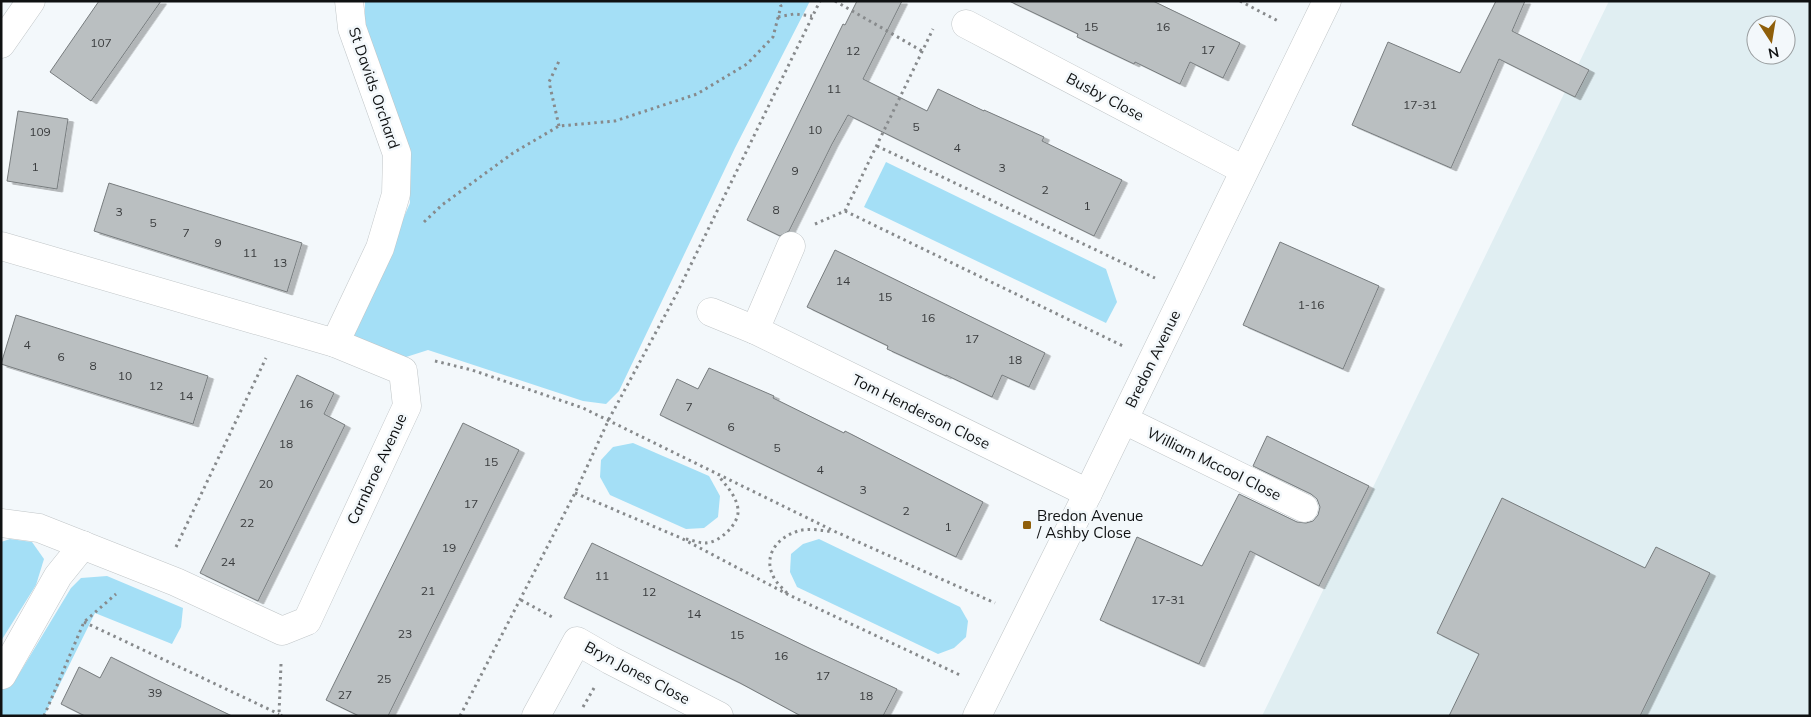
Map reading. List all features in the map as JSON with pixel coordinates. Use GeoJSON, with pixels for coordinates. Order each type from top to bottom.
{"type":"FeatureCollection","features":[{"type":"Feature","properties":{"kind":"street"},"geometry":{"type":"LineString","coordinates":[[1,44],[31,1]]}},
{"type":"Feature","properties":{"kind":"street","name":"St Davids Orchard"},"geometry":{"type":"LineString","coordinates":[[335,343],[380,248],[396,194],[397,154],[352,28],[348,1]]}},
{"type":"Feature","properties":{"kind":"street","name":"Bredon Avenue"},"geometry":{"type":"LineString","coordinates":[[977,716],[1124,420],[1327,1]]}},
{"type":"Feature","properties":{"kind":"street","name":"Busby Close"},"geometry":{"type":"LineString","coordinates":[[966,24],[1244,170]]}},
{"type":"Feature","properties":{"kind":"street"},"geometry":{"type":"LineString","coordinates":[[1,246],[335,343],[403,371]]}},
{"type":"Feature","properties":{"kind":"street"},"geometry":{"type":"LineString","coordinates":[[755,330],[791,246]]}},
{"type":"Feature","properties":{"kind":"street","name":"Tom Henderson Close"},"geometry":{"type":"LineString","coordinates":[[711,312],[755,330],[1088,493]]}},
{"type":"Feature","properties":{"kind":"street","name":"Carnbroe Avenue"},"geometry":{"type":"LineString","coordinates":[[282,631],[307,621],[407,406],[403,371]]}},
{"type":"Feature","properties":{"kind":"street","name":"William Mccool Close"},"geometry":{"type":"LineString","coordinates":[[1124,420],[1304,508]]}},
{"type":"Feature","properties":{"kind":"street"},"geometry":{"type":"LineString","coordinates":[[1,523],[39,528],[176,582],[282,631]]}},
{"type":"Feature","properties":{"kind":"street"},"geometry":{"type":"LineString","coordinates":[[2,675],[58,576],[83,546]]}},
{"type":"Feature","properties":{"kind":"street","name":"Bryn Jones Close"},"geometry":{"type":"LineString","coordinates":[[536,716],[577,641],[719,716]]}},
{"type":"Feature","properties":{"kind":"path"},"geometry":{"type":"LineString","coordinates":[[423,222],[442,205],[513,153],[559,126],[615,121],[697,94],[747,64],[774,37],[781,6],[778,1]]}},
{"type":"Feature","properties":{"kind":"path"},"geometry":{"type":"LineString","coordinates":[[460,716],[575,493],[609,419],[676,295],[820,1]]}},
{"type":"Feature","properties":{"kind":"path"},"geometry":{"type":"LineString","coordinates":[[835,1],[922,51]]}},
{"type":"Feature","properties":{"kind":"path"},"geometry":{"type":"LineString","coordinates":[[1240,1],[1309,37]]}},
{"type":"Feature","properties":{"kind":"path"},"geometry":{"type":"LineString","coordinates":[[778,17],[794,14],[812,16]]}},
{"type":"Feature","properties":{"kind":"path"},"geometry":{"type":"LineString","coordinates":[[791,246],[813,225],[845,211],[934,28]]}},
{"type":"Feature","properties":{"kind":"path"},"geometry":{"type":"LineString","coordinates":[[559,126],[549,82],[560,58]]}},
{"type":"Feature","properties":{"kind":"path"},"geometry":{"type":"LineString","coordinates":[[876,146],[1186,292]]}},
{"type":"Feature","properties":{"kind":"path"},"geometry":{"type":"LineString","coordinates":[[845,211],[1152,362]]}},
{"type":"Feature","properties":{"kind":"path"},"geometry":{"type":"LineString","coordinates":[[44,716],[84,622],[111,598],[154,573],[171,558],[280,328]]}},
{"type":"Feature","properties":{"kind":"path"},"geometry":{"type":"LineString","coordinates":[[403,371],[425,359],[472,370],[583,408],[609,419],[836,532],[986,598],[1025,620]]}},
{"type":"Feature","properties":{"kind":"path"},"geometry":{"type":"LineString","coordinates":[[681,538],[706,543],[721,537],[733,526],[739,511],[734,496],[716,473]]}},
{"type":"Feature","properties":{"kind":"path"},"geometry":{"type":"LineString","coordinates":[[575,493],[681,538],[789,595],[963,676],[990,691]]}},
{"type":"Feature","properties":{"kind":"path"},"geometry":{"type":"LineString","coordinates":[[789,595],[775,581],[770,565],[773,547],[781,538],[799,530],[836,532]]}},
{"type":"Feature","properties":{"kind":"path"},"geometry":{"type":"LineString","coordinates":[[84,622],[281,715],[282,631]]}},
{"type":"Feature","properties":{"kind":"shaded area"},"geometry":{"type":"Polygon","coordinates":[[[365,1],[810,1],[735,148],[619,391],[606,404],[583,401],[428,350],[403,358],[351,338],[410,203],[408,154],[387,84],[365,24],[365,1]]]}},
{"type":"Feature","properties":{"kind":"shaded area"},"geometry":{"type":"Polygon","coordinates":[[[1609,1],[1810,1],[1810,716],[1262,716],[1609,1]]]}},
{"type":"Feature","properties":{"kind":"shaded area"},"geometry":{"type":"Polygon","coordinates":[[[886,162],[1106,269],[1117,302],[1106,323],[864,207],[886,162]]]}},
{"type":"Feature","properties":{"kind":"shaded area"},"geometry":{"type":"Polygon","coordinates":[[[633,443],[709,476],[720,496],[718,517],[704,528],[686,529],[610,495],[600,477],[601,460],[613,447],[633,443]]]}},
{"type":"Feature","properties":{"kind":"shaded area"},"geometry":{"type":"Polygon","coordinates":[[[10,539],[32,542],[44,559],[36,585],[1,641],[1,542],[10,539]]]}},
{"type":"Feature","properties":{"kind":"shaded area"},"geometry":{"type":"Polygon","coordinates":[[[819,539],[960,607],[968,621],[966,637],[954,648],[938,654],[797,587],[790,572],[791,554],[803,544],[819,539]]]}},
{"type":"Feature","properties":{"kind":"shaded area"},"geometry":{"type":"Polygon","coordinates":[[[107,576],[183,608],[181,627],[172,644],[95,613],[44,716],[1,716],[1,678],[13,684],[71,588],[81,578],[107,576]]]}},
{"type":"Feature","properties":{"kind":"building"},"geometry":{"type":"Polygon","coordinates":[[[99,1],[161,1],[91,101],[50,72],[99,1]]]}},
{"type":"Feature","properties":{"kind":"building"},"geometry":{"type":"Polygon","coordinates":[[[857,1],[902,1],[863,79],[927,111],[938,89],[1044,137],[1042,141],[1122,180],[1094,236],[848,115],[789,231],[780,236],[747,220],[843,24],[845,25],[857,1]]]}},
{"type":"Feature","properties":{"kind":"building"},"geometry":{"type":"Polygon","coordinates":[[[1009,1],[1153,1],[1240,43],[1223,78],[1190,62],[1180,84],[1077,37],[1078,34],[1009,1]]]}},
{"type":"Feature","properties":{"kind":"building"},"geometry":{"type":"Polygon","coordinates":[[[1496,1],[1525,1],[1512,31],[1589,70],[1575,97],[1499,59],[1451,168],[1352,125],[1388,42],[1460,73],[1496,1]]]}},
{"type":"Feature","properties":{"kind":"building"},"geometry":{"type":"Polygon","coordinates":[[[18,111],[68,119],[57,189],[7,181],[18,111]]]}},
{"type":"Feature","properties":{"kind":"building"},"geometry":{"type":"Polygon","coordinates":[[[109,183],[302,243],[287,292],[94,231],[109,183]]]}},
{"type":"Feature","properties":{"kind":"building"},"geometry":{"type":"Polygon","coordinates":[[[1280,242],[1379,286],[1343,369],[1243,325],[1280,242]]]}},
{"type":"Feature","properties":{"kind":"building"},"geometry":{"type":"Polygon","coordinates":[[[835,250],[1045,353],[1029,387],[1002,375],[992,397],[887,349],[888,346],[807,307],[835,250]]]}},
{"type":"Feature","properties":{"kind":"building"},"geometry":{"type":"Polygon","coordinates":[[[16,315],[208,376],[193,424],[1,364],[16,315]]]}},
{"type":"Feature","properties":{"kind":"building"},"geometry":{"type":"Polygon","coordinates":[[[709,368],[774,396],[773,398],[844,433],[845,431],[983,502],[956,557],[660,415],[677,379],[698,389],[709,368]]]}},
{"type":"Feature","properties":{"kind":"building"},"geometry":{"type":"Polygon","coordinates":[[[297,375],[334,393],[324,414],[345,425],[258,601],[200,573],[297,375]]]}},
{"type":"Feature","properties":{"kind":"building"},"geometry":{"type":"Polygon","coordinates":[[[463,423],[519,450],[388,716],[359,716],[326,700],[463,423]]]}},
{"type":"Feature","properties":{"kind":"building"},"geometry":{"type":"Polygon","coordinates":[[[1267,436],[1369,486],[1319,586],[1250,551],[1199,664],[1100,620],[1137,537],[1202,566],[1239,494],[1297,522],[1306,523],[1313,521],[1318,515],[1320,507],[1317,499],[1311,494],[1253,466],[1267,436]]]}},
{"type":"Feature","properties":{"kind":"building"},"geometry":{"type":"Polygon","coordinates":[[[1502,498],[1645,568],[1656,547],[1710,573],[1640,716],[1449,716],[1479,654],[1437,633],[1502,498]]]}},
{"type":"Feature","properties":{"kind":"building"},"geometry":{"type":"Polygon","coordinates":[[[592,543],[897,689],[883,716],[801,716],[740,683],[564,598],[592,543]]]}},
{"type":"Feature","properties":{"kind":"building"},"geometry":{"type":"Polygon","coordinates":[[[111,657],[232,716],[85,716],[61,704],[79,667],[100,678],[111,657]]]}},
{"type":"Feature","properties":{"kind":"place","name":"Bredon Avenue / Ashby Close"},"geometry":{"type":"Point","coordinates":[1027,525]}}]}
